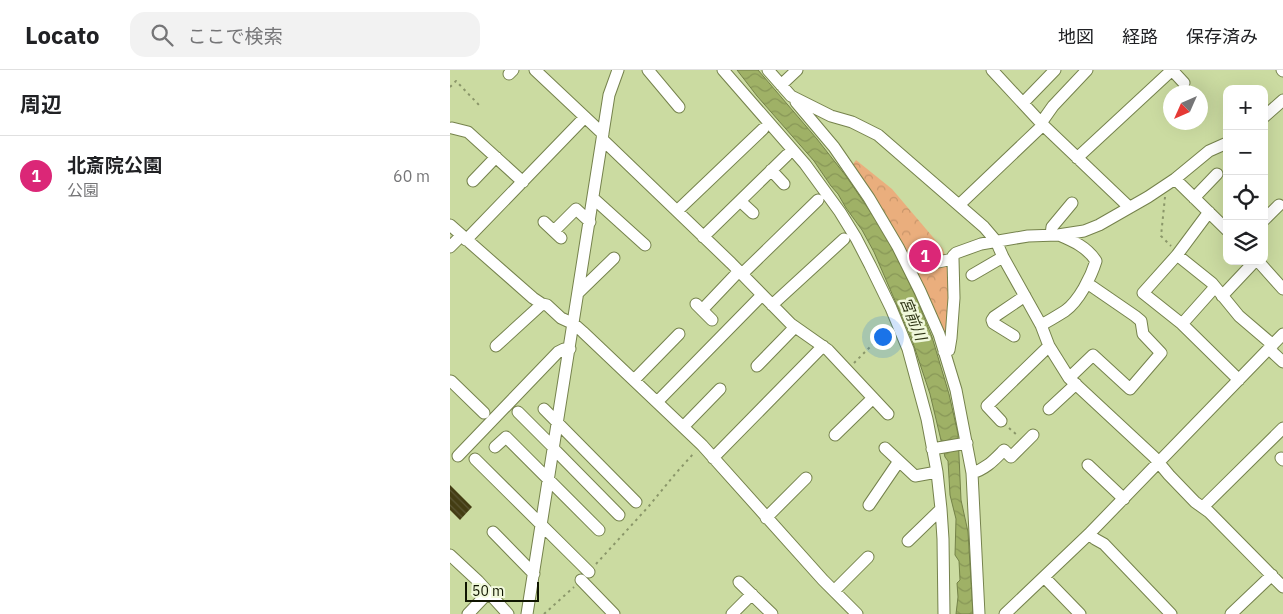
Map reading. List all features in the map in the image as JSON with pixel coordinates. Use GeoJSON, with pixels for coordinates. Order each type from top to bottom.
{"type":"FeatureCollection","features":[{"type":"Feature","properties":{"kind":"street"},"geometry":{"type":"LineString","coordinates":[[535,70],[585,117],[772,305],[795,327],[823,346],[888,414]]}},
{"type":"Feature","properties":{"kind":"street"},"geometry":{"type":"LineString","coordinates":[[648,70],[679,107]]}},
{"type":"Feature","properties":{"kind":"street"},"geometry":{"type":"LineString","coordinates":[[723,70],[805,164],[836,215],[856,238],[891,308],[908,349],[934,449],[941,509],[944,614]]}},
{"type":"Feature","properties":{"kind":"street"},"geometry":{"type":"LineString","coordinates":[[782,85],[798,70]]}},
{"type":"Feature","properties":{"kind":"street"},"geometry":{"type":"LineString","coordinates":[[992,70],[1042,124],[1130,208]]}},
{"type":"Feature","properties":{"kind":"street"},"geometry":{"type":"LineString","coordinates":[[1023,103],[1055,70]]}},
{"type":"Feature","properties":{"kind":"street"},"geometry":{"type":"LineString","coordinates":[[959,205],[1042,124],[1053,106],[1087,70]]}},
{"type":"Feature","properties":{"kind":"street"},"geometry":{"type":"LineString","coordinates":[[1077,158],[1126,119],[1172,70],[1184,83]]}},
{"type":"Feature","properties":{"kind":"street"},"geometry":{"type":"LineString","coordinates":[[771,71],[834,147],[869,198],[898,248],[939,334],[956,390],[972,473],[979,614]]}},
{"type":"Feature","properties":{"kind":"street"},"geometry":{"type":"LineString","coordinates":[[527,614],[609,95],[615,72]]}},
{"type":"Feature","properties":{"kind":"street"},"geometry":{"type":"LineString","coordinates":[[791,96],[831,116],[852,122],[878,135],[984,227],[996,241],[1041,325],[1049,346],[1072,381],[1154,457],[1188,495],[1209,512],[1283,587]]}},
{"type":"Feature","properties":{"kind":"street"},"geometry":{"type":"LineString","coordinates":[[1268,113],[1283,100]]}},
{"type":"Feature","properties":{"kind":"street"},"geometry":{"type":"LineString","coordinates":[[450,247],[464,238],[524,182],[585,117]]}},
{"type":"Feature","properties":{"kind":"street"},"geometry":{"type":"LineString","coordinates":[[451,129],[468,132],[524,182]]}},
{"type":"Feature","properties":{"kind":"street"},"geometry":{"type":"LineString","coordinates":[[677,211],[715,182],[757,141],[763,129]]}},
{"type":"Feature","properties":{"kind":"street"},"geometry":{"type":"LineString","coordinates":[[944,352],[949,350],[951,338],[954,298],[953,256],[960,251],[981,244],[1028,236],[1084,231],[1099,225],[1163,188],[1209,151],[1223,145]]}},
{"type":"Feature","properties":{"kind":"street"},"geometry":{"type":"LineString","coordinates":[[703,236],[787,155]]}},
{"type":"Feature","properties":{"kind":"street"},"geometry":{"type":"LineString","coordinates":[[473,181],[496,157]]}},
{"type":"Feature","properties":{"kind":"street"},"geometry":{"type":"LineString","coordinates":[[771,170],[784,184]]}},
{"type":"Feature","properties":{"kind":"street"},"geometry":{"type":"LineString","coordinates":[[1194,198],[1217,174]]}},
{"type":"Feature","properties":{"kind":"street"},"geometry":{"type":"LineString","coordinates":[[1175,179],[1223,226]]}},
{"type":"Feature","properties":{"kind":"street"},"geometry":{"type":"LineString","coordinates":[[594,198],[645,246]]}},
{"type":"Feature","properties":{"kind":"street"},"geometry":{"type":"LineString","coordinates":[[740,201],[752,213]]}},
{"type":"Feature","properties":{"kind":"street"},"geometry":{"type":"LineString","coordinates":[[712,320],[699,307],[740,272],[773,237],[812,203]]}},
{"type":"Feature","properties":{"kind":"street"},"geometry":{"type":"LineString","coordinates":[[1055,235],[1052,227],[1072,203]]}},
{"type":"Feature","properties":{"kind":"street"},"geometry":{"type":"LineString","coordinates":[[1268,215],[1278,204]]}},
{"type":"Feature","properties":{"kind":"street"},"geometry":{"type":"LineString","coordinates":[[544,222],[558,234],[576,209],[590,222]]}},
{"type":"Feature","properties":{"kind":"street"},"geometry":{"type":"LineString","coordinates":[[1049,409],[1093,355],[1130,389],[1161,353],[1143,334],[1141,321],[1142,293],[1177,254],[1209,212]]}},
{"type":"Feature","properties":{"kind":"street"},"geometry":{"type":"LineString","coordinates":[[450,225],[533,298],[547,305],[562,318],[574,324],[634,380],[702,445],[788,543],[858,614]]}},
{"type":"Feature","properties":{"kind":"street"},"geometry":{"type":"LineString","coordinates":[[1041,325],[1066,310],[1074,302],[1087,283],[1096,261],[1092,254],[1076,242],[1055,235]]}},
{"type":"Feature","properties":{"kind":"street"},"geometry":{"type":"LineString","coordinates":[[772,305],[844,239]]}},
{"type":"Feature","properties":{"kind":"street"},"geometry":{"type":"LineString","coordinates":[[1177,254],[1212,283],[1239,316],[1271,347],[1283,362]]}},
{"type":"Feature","properties":{"kind":"street"},"geometry":{"type":"LineString","coordinates":[[972,275],[1003,257]]}},
{"type":"Feature","properties":{"kind":"street"},"geometry":{"type":"LineString","coordinates":[[938,262],[953,259]]}},
{"type":"Feature","properties":{"kind":"street"},"geometry":{"type":"LineString","coordinates":[[579,292],[612,264]]}},
{"type":"Feature","properties":{"kind":"street"},"geometry":{"type":"LineString","coordinates":[[1182,324],[1252,265]]}},
{"type":"Feature","properties":{"kind":"street"},"geometry":{"type":"LineString","coordinates":[[1261,265],[1283,289]]}},
{"type":"Feature","properties":{"kind":"street"},"geometry":{"type":"LineString","coordinates":[[1087,283],[1182,324],[1239,380]]}},
{"type":"Feature","properties":{"kind":"street"},"geometry":{"type":"LineString","coordinates":[[657,402],[762,295]]}},
{"type":"Feature","properties":{"kind":"street"},"geometry":{"type":"LineString","coordinates":[[1014,336],[992,320],[1025,296]]}},
{"type":"Feature","properties":{"kind":"street"},"geometry":{"type":"LineString","coordinates":[[496,346],[542,304]]}},
{"type":"Feature","properties":{"kind":"street"},"geometry":{"type":"LineString","coordinates":[[757,366],[795,327]]}},
{"type":"Feature","properties":{"kind":"street"},"geometry":{"type":"LineString","coordinates":[[634,380],[679,334]]}},
{"type":"Feature","properties":{"kind":"street"},"geometry":{"type":"LineString","coordinates":[[1007,613],[1090,534],[1283,334]]}},
{"type":"Feature","properties":{"kind":"street"},"geometry":{"type":"LineString","coordinates":[[713,458],[823,346]]}},
{"type":"Feature","properties":{"kind":"street"},"geometry":{"type":"LineString","coordinates":[[1001,421],[987,406],[1049,346]]}},
{"type":"Feature","properties":{"kind":"street"},"geometry":{"type":"LineString","coordinates":[[458,456],[558,352],[570,349]]}},
{"type":"Feature","properties":{"kind":"street"},"geometry":{"type":"LineString","coordinates":[[453,379],[478,413]]}},
{"type":"Feature","properties":{"kind":"street"},"geometry":{"type":"LineString","coordinates":[[683,427],[720,389]]}},
{"type":"Feature","properties":{"kind":"street"},"geometry":{"type":"LineString","coordinates":[[835,435],[873,398]]}},
{"type":"Feature","properties":{"kind":"street"},"geometry":{"type":"LineString","coordinates":[[544,409],[636,502]]}},
{"type":"Feature","properties":{"kind":"street"},"geometry":{"type":"LineString","coordinates":[[518,412],[554,448],[600,504],[619,516]]}},
{"type":"Feature","properties":{"kind":"street"},"geometry":{"type":"LineString","coordinates":[[1203,507],[1246,471],[1281,433]]}},
{"type":"Feature","properties":{"kind":"street"},"geometry":{"type":"LineString","coordinates":[[972,473],[988,466],[1004,450],[1011,457],[1033,435]]}},
{"type":"Feature","properties":{"kind":"street"},"geometry":{"type":"LineString","coordinates":[[495,447],[506,436],[599,530]]}},
{"type":"Feature","properties":{"kind":"street"},"geometry":{"type":"LineString","coordinates":[[934,449],[965,444]]}},
{"type":"Feature","properties":{"kind":"street"},"geometry":{"type":"LineString","coordinates":[[885,448],[915,476],[936,472]]}},
{"type":"Feature","properties":{"kind":"street"},"geometry":{"type":"LineString","coordinates":[[475,459],[497,488],[541,526],[585,576],[614,614]]}},
{"type":"Feature","properties":{"kind":"street"},"geometry":{"type":"LineString","coordinates":[[869,505],[881,496],[899,461]]}},
{"type":"Feature","properties":{"kind":"street"},"geometry":{"type":"LineString","coordinates":[[1088,465],[1124,499]]}},
{"type":"Feature","properties":{"kind":"street"},"geometry":{"type":"LineString","coordinates":[[766,518],[806,478]]}},
{"type":"Feature","properties":{"kind":"street"},"geometry":{"type":"LineString","coordinates":[[908,541],[941,509]]}},
{"type":"Feature","properties":{"kind":"street"},"geometry":{"type":"LineString","coordinates":[[493,532],[534,574]]}},
{"type":"Feature","properties":{"kind":"street"},"geometry":{"type":"LineString","coordinates":[[1090,534],[1104,544],[1171,614]]}},
{"type":"Feature","properties":{"kind":"street"},"geometry":{"type":"LineString","coordinates":[[834,591],[868,557]]}},
{"type":"Feature","properties":{"kind":"street"},"geometry":{"type":"LineString","coordinates":[[452,562],[488,592],[508,614]]}},
{"type":"Feature","properties":{"kind":"street"},"geometry":{"type":"LineString","coordinates":[[1231,614],[1272,575]]}},
{"type":"Feature","properties":{"kind":"street"},"geometry":{"type":"LineString","coordinates":[[1044,577],[1080,614]]}},
{"type":"Feature","properties":{"kind":"street"},"geometry":{"type":"LineString","coordinates":[[739,582],[772,614]]}},
{"type":"Feature","properties":{"kind":"street"},"geometry":{"type":"LineString","coordinates":[[468,614],[488,592]]}},
{"type":"Feature","properties":{"kind":"street"},"geometry":{"type":"LineString","coordinates":[[732,614],[752,594]]}},
{"type":"Feature","properties":{"kind":"path"},"geometry":{"type":"LineString","coordinates":[[450,87],[456,81],[479,105]]}},
{"type":"Feature","properties":{"kind":"path"},"geometry":{"type":"LineString","coordinates":[[1163,188],[1166,201],[1161,236],[1177,254]]}},
{"type":"Feature","properties":{"kind":"path"},"geometry":{"type":"LineString","coordinates":[[847,370],[896,321]]}},
{"type":"Feature","properties":{"kind":"path"},"geometry":{"type":"LineString","coordinates":[[544,614],[585,576],[702,445]]}},
{"type":"Feature","properties":{"kind":"green space"},"geometry":{"type":"Polygon","coordinates":[[[856,160],[892,189],[943,249],[948,265],[951,296],[945,341],[851,167],[856,160]]]}},
{"type":"Feature","properties":{"kind":"water","name":"宮前川"},"geometry":{"type":"Polygon","coordinates":[[[737,70],[758,70],[817,139],[846,176],[884,232],[916,297],[932,337],[949,394],[958,434],[961,500],[968,532],[973,614],[956,614],[957,583],[960,580],[959,561],[955,555],[956,519],[950,495],[948,461],[945,457],[930,394],[912,340],[874,252],[862,230],[814,161],[757,96],[737,70]]]}},
{"type":"Feature","properties":{"kind":"building"},"geometry":{"type":"Polygon","coordinates":[[[450,485],[472,507],[460,520],[450,510],[450,485]]]}},
{"type":"Feature","properties":{"kind":"place","name":"北斎院公園"},"geometry":{"type":"Point","coordinates":[925,256]}}]}
